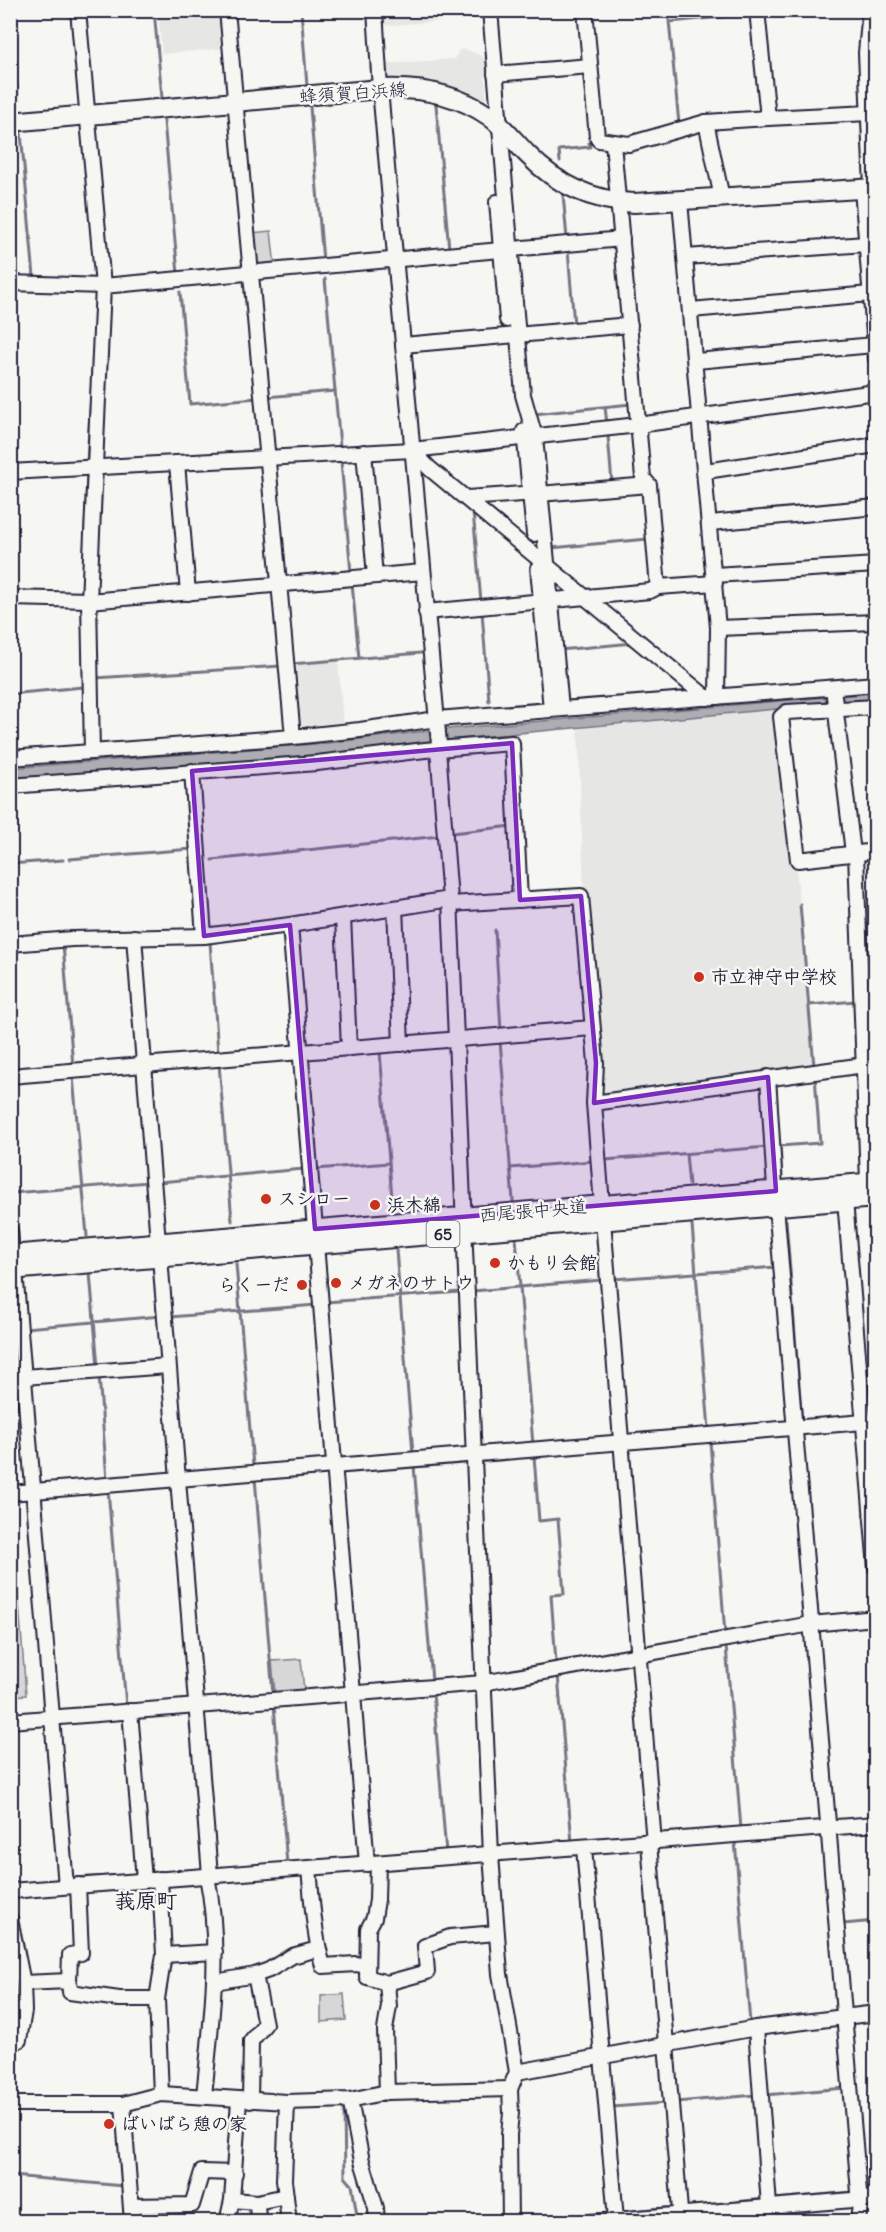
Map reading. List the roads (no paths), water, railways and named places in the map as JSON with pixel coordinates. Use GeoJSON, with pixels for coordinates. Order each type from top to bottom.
{"type":"FeatureCollection","features":[{"type":"Feature","properties":{"kind":"main road","name":"蜂須賀白浜線"},"geometry":{"type":"LineString","coordinates":[[10,123],[380,89],[415,89],[459,99],[495,121],[529,156],[554,177],[589,196],[619,202],[680,201],[871,189]]}},
{"type":"Feature","properties":{"kind":"main road","name":"西尾張中央道"},"geometry":{"type":"LineString","coordinates":[[12,1262],[776,1198],[873,1187]]}},
{"type":"Feature","properties":{"kind":"main road","name":"西尾張中央道"},"geometry":{"type":"LineString","coordinates":[[776,1198],[845,1200],[873,1187]]}},
{"type":"Feature","properties":{"kind":"street"},"geometry":{"type":"LineString","coordinates":[[78,10],[103,289],[89,601],[92,752]]}},
{"type":"Feature","properties":{"kind":"street"},"geometry":{"type":"LineString","coordinates":[[227,10],[293,737]]}},
{"type":"Feature","properties":{"kind":"street"},"geometry":{"type":"LineString","coordinates":[[490,10],[504,252],[530,437],[556,709]]}},
{"type":"Feature","properties":{"kind":"street"},"geometry":{"type":"LineString","coordinates":[[585,10],[599,140],[629,144],[706,122],[869,113]]}},
{"type":"Feature","properties":{"kind":"street"},"geometry":{"type":"LineString","coordinates":[[757,10],[768,118]]}},
{"type":"Feature","properties":{"kind":"street"},"geometry":{"type":"LineString","coordinates":[[696,361],[875,352],[866,244],[871,189],[867,52],[870,10]]}},
{"type":"Feature","properties":{"kind":"street"},"geometry":{"type":"LineString","coordinates":[[375,16],[437,722],[450,902],[491,1855],[500,1974],[516,2072],[510,2089],[510,2222]]}},
{"type":"Feature","properties":{"kind":"street"},"geometry":{"type":"LineString","coordinates":[[495,74],[590,66]]}},
{"type":"Feature","properties":{"kind":"street"},"geometry":{"type":"LineString","coordinates":[[706,122],[722,198]]}},
{"type":"Feature","properties":{"kind":"street"},"geometry":{"type":"LineString","coordinates":[[613,143],[643,478],[649,485],[658,588]]}},
{"type":"Feature","properties":{"kind":"street"},"geometry":{"type":"LineString","coordinates":[[680,201],[706,471],[718,628],[712,697]]}},
{"type":"Feature","properties":{"kind":"street"},"geometry":{"type":"LineString","coordinates":[[10,283],[103,289],[622,239]]}},
{"type":"Feature","properties":{"kind":"street"},"geometry":{"type":"LineString","coordinates":[[686,257],[866,244]]}},
{"type":"Feature","properties":{"kind":"street"},"geometry":{"type":"LineString","coordinates":[[691,310],[870,294]]}},
{"type":"Feature","properties":{"kind":"street"},"geometry":{"type":"LineString","coordinates":[[403,345],[630,325]]}},
{"type":"Feature","properties":{"kind":"street"},"geometry":{"type":"LineString","coordinates":[[10,472],[412,450],[639,425],[876,392]]}},
{"type":"Feature","properties":{"kind":"street"},"geometry":{"type":"LineString","coordinates":[[706,471],[876,445]]}},
{"type":"Feature","properties":{"kind":"street"},"geometry":{"type":"LineString","coordinates":[[412,450],[429,468],[712,697]]}},
{"type":"Feature","properties":{"kind":"street"},"geometry":{"type":"LineString","coordinates":[[364,452],[375,576]]}},
{"type":"Feature","properties":{"kind":"street"},"geometry":{"type":"LineString","coordinates":[[177,463],[188,593]]}},
{"type":"Feature","properties":{"kind":"street"},"geometry":{"type":"LineString","coordinates":[[467,498],[649,485]]}},
{"type":"Feature","properties":{"kind":"street"},"geometry":{"type":"LineString","coordinates":[[710,523],[876,507]]}},
{"type":"Feature","properties":{"kind":"street"},"geometry":{"type":"LineString","coordinates":[[426,612],[650,591],[714,579],[876,565]]}},
{"type":"Feature","properties":{"kind":"street"},"geometry":{"type":"LineString","coordinates":[[10,598],[89,601],[423,572]]}},
{"type":"Feature","properties":{"kind":"street"},"geometry":{"type":"LineString","coordinates":[[718,628],[876,622]]}},
{"type":"Feature","properties":{"kind":"street"},"geometry":{"type":"LineString","coordinates":[[10,758],[293,737],[556,709],[833,690],[876,684]]}},
{"type":"Feature","properties":{"kind":"street"},"geometry":{"type":"LineString","coordinates":[[833,690],[854,853],[864,1065],[873,1187]]}},
{"type":"Feature","properties":{"kind":"street"},"geometry":{"type":"LineString","coordinates":[[876,707],[787,712],[781,717],[798,860],[876,851]]}},
{"type":"Feature","properties":{"kind":"street"},"geometry":{"type":"LineString","coordinates":[[10,786],[317,763],[439,746],[512,743],[520,900]]}},
{"type":"Feature","properties":{"kind":"street"},"geometry":{"type":"LineString","coordinates":[[192,771],[204,936]]}},
{"type":"Feature","properties":{"kind":"street"},"geometry":{"type":"LineString","coordinates":[[10,944],[72,939],[204,936],[450,902],[580,896],[596,1063],[594,1103],[681,2218]]}},
{"type":"Feature","properties":{"kind":"street"},"geometry":{"type":"LineString","coordinates":[[395,908],[401,1044]]}},
{"type":"Feature","properties":{"kind":"street"},"geometry":{"type":"LineString","coordinates":[[342,916],[349,1048]]}},
{"type":"Feature","properties":{"kind":"street"},"geometry":{"type":"LineString","coordinates":[[290,925],[353,1693],[377,1900],[374,1918],[368,1929],[367,1977],[387,1983],[427,1971],[425,1946],[450,1937],[496,1933]]}},
{"type":"Feature","properties":{"kind":"street"},"geometry":{"type":"LineString","coordinates":[[134,937],[215,1952],[215,1982],[204,2096]]}},
{"type":"Feature","properties":{"kind":"street"},"geometry":{"type":"LineString","coordinates":[[10,1076],[592,1028]]}},
{"type":"Feature","properties":{"kind":"street"},"geometry":{"type":"LineString","coordinates":[[594,1103],[864,1065]]}},
{"type":"Feature","properties":{"kind":"street"},"geometry":{"type":"LineString","coordinates":[[768,1077],[776,1198],[859,2199],[858,2222]]}},
{"type":"Feature","properties":{"kind":"street"},"geometry":{"type":"LineString","coordinates":[[845,1200],[870,1422],[876,1568]]}},
{"type":"Feature","properties":{"kind":"street"},"geometry":{"type":"LineString","coordinates":[[10,1230],[52,1718],[81,1953],[70,1955],[70,1992],[119,1999],[157,1999]]}},
{"type":"Feature","properties":{"kind":"street"},"geometry":{"type":"LineString","coordinates":[[24,1377],[168,1366]]}},
{"type":"Feature","properties":{"kind":"street"},"geometry":{"type":"LineString","coordinates":[[10,1493],[870,1422]]}},
{"type":"Feature","properties":{"kind":"street"},"geometry":{"type":"LineString","coordinates":[[10,1721],[483,1683],[811,1624],[876,1618]]}},
{"type":"Feature","properties":{"kind":"street"},"geometry":{"type":"LineString","coordinates":[[130,1711],[144,1880]]}},
{"type":"Feature","properties":{"kind":"street"},"geometry":{"type":"LineString","coordinates":[[10,1891],[876,1824]]}},
{"type":"Feature","properties":{"kind":"street"},"geometry":{"type":"LineString","coordinates":[[584,1848],[616,2219]]}},
{"type":"Feature","properties":{"kind":"street"},"geometry":{"type":"LineString","coordinates":[[309,1868],[318,1949],[323,1966],[356,1964],[366,1966]]}},
{"type":"Feature","properties":{"kind":"street"},"geometry":{"type":"LineString","coordinates":[[160,1879],[164,1955],[157,1999],[161,2094]]}},
{"type":"Feature","properties":{"kind":"street"},"geometry":{"type":"LineString","coordinates":[[10,1919],[23,1983],[24,2011],[19,2040],[10,2045]]}},
{"type":"Feature","properties":{"kind":"street"},"geometry":{"type":"LineString","coordinates":[[215,1982],[255,1975],[269,1970],[292,1956],[318,1949]]}},
{"type":"Feature","properties":{"kind":"street"},"geometry":{"type":"LineString","coordinates":[[164,1955],[215,1952]]}},
{"type":"Feature","properties":{"kind":"street"},"geometry":{"type":"LineString","coordinates":[[227,2222],[232,2200],[251,2041],[265,2024],[255,1975]]}},
{"type":"Feature","properties":{"kind":"street"},"geometry":{"type":"LineString","coordinates":[[23,1983],[69,1981]]}},
{"type":"Feature","properties":{"kind":"street"},"geometry":{"type":"LineString","coordinates":[[387,1983],[389,2007],[385,2030],[387,2092]]}},
{"type":"Feature","properties":{"kind":"street"},"geometry":{"type":"LineString","coordinates":[[516,2072],[756,2028],[876,2013]]}},
{"type":"Feature","properties":{"kind":"street"},"geometry":{"type":"LineString","coordinates":[[756,2028],[769,2206]]}},
{"type":"Feature","properties":{"kind":"street"},"geometry":{"type":"LineString","coordinates":[[10,2104],[123,2104],[161,2094],[287,2102],[350,2100],[387,2092],[510,2089]]}},
{"type":"Feature","properties":{"kind":"street"},"geometry":{"type":"LineString","coordinates":[[350,2100],[362,2161],[376,2208],[377,2222]]}},
{"type":"Feature","properties":{"kind":"street"},"geometry":{"type":"LineString","coordinates":[[287,2102],[286,2196],[289,2222]]}},
{"type":"Feature","properties":{"kind":"street"},"geometry":{"type":"LineString","coordinates":[[123,2104],[132,2222]]}},
{"type":"Feature","properties":{"kind":"street"},"geometry":{"type":"LineString","coordinates":[[131,2206],[192,2205],[202,2172],[235,2173]]}},
{"type":"Feature","properties":{"kind":"street"},"geometry":{"type":"LineString","coordinates":[[232,2200],[257,2202],[286,2196]]}},
{"type":"Feature","properties":{"kind":"street"},"geometry":{"type":"LineString","coordinates":[[591,2222],[616,2219],[681,2218],[769,2206],[876,2198]]}},
{"type":"Feature","properties":{"kind":"street"},"geometry":{"type":"LineString","coordinates":[[257,2202],[258,2222]]}},
{"type":"Feature","properties":{"kind":"waterway"},"geometry":{"type":"LineString","coordinates":[[11,10],[19,112]]}},
{"type":"Feature","properties":{"kind":"waterway"},"geometry":{"type":"LineString","coordinates":[[154,10],[162,98]]}},
{"type":"Feature","properties":{"kind":"waterway"},"geometry":{"type":"LineString","coordinates":[[301,10],[307,86]]}},
{"type":"Feature","properties":{"kind":"waterway"},"geometry":{"type":"LineString","coordinates":[[668,10],[679,124]]}},
{"type":"Feature","properties":{"kind":"waterway"},"geometry":{"type":"LineString","coordinates":[[762,13],[787,10]]}},
{"type":"Feature","properties":{"kind":"waterway"},"geometry":{"type":"LineString","coordinates":[[670,22],[752,14]]}},
{"type":"Feature","properties":{"kind":"waterway"},"geometry":{"type":"LineString","coordinates":[[436,105],[449,249]]}},
{"type":"Feature","properties":{"kind":"waterway"},"geometry":{"type":"LineString","coordinates":[[310,107],[323,261]]}},
{"type":"Feature","properties":{"kind":"waterway"},"geometry":{"type":"LineString","coordinates":[[164,121],[178,274]]}},
{"type":"Feature","properties":{"kind":"waterway"},"geometry":{"type":"LineString","coordinates":[[21,133],[34,277]]}},
{"type":"Feature","properties":{"kind":"waterway"},"geometry":{"type":"LineString","coordinates":[[560,161],[559,150],[590,147],[589,143],[592,143],[592,140]]}},
{"type":"Feature","properties":{"kind":"waterway"},"geometry":{"type":"LineString","coordinates":[[563,194],[567,239]]}},
{"type":"Feature","properties":{"kind":"waterway"},"geometry":{"type":"LineString","coordinates":[[568,250],[574,325]]}},
{"type":"Feature","properties":{"kind":"waterway"},"geometry":{"type":"LineString","coordinates":[[325,279],[340,446]]}},
{"type":"Feature","properties":{"kind":"waterway"},"geometry":{"type":"LineString","coordinates":[[180,292],[190,404],[257,398]]}},
{"type":"Feature","properties":{"kind":"waterway"},"geometry":{"type":"LineString","coordinates":[[87,463],[94,343]]}},
{"type":"Feature","properties":{"kind":"waterway"},"geometry":{"type":"LineString","coordinates":[[266,397],[335,391]]}},
{"type":"Feature","properties":{"kind":"waterway"},"geometry":{"type":"LineString","coordinates":[[534,414],[631,404]]}},
{"type":"Feature","properties":{"kind":"waterway"},"geometry":{"type":"LineString","coordinates":[[605,407],[607,424]]}},
{"type":"Feature","properties":{"kind":"waterway"},"geometry":{"type":"LineString","coordinates":[[608,436],[612,483]]}},
{"type":"Feature","properties":{"kind":"waterway"},"geometry":{"type":"LineString","coordinates":[[341,461],[351,573]]}},
{"type":"Feature","properties":{"kind":"waterway"},"geometry":{"type":"LineString","coordinates":[[83,591],[87,472]]}},
{"type":"Feature","properties":{"kind":"waterway"},"geometry":{"type":"LineString","coordinates":[[473,511],[481,602]]}},
{"type":"Feature","properties":{"kind":"waterway"},"geometry":{"type":"LineString","coordinates":[[551,548],[648,539]]}},
{"type":"Feature","properties":{"kind":"waterway"},"geometry":{"type":"LineString","coordinates":[[352,583],[359,658]]}},
{"type":"Feature","properties":{"kind":"waterway"},"geometry":{"type":"LineString","coordinates":[[82,606],[85,741]]}},
{"type":"Feature","properties":{"kind":"waterway"},"geometry":{"type":"LineString","coordinates":[[482,612],[489,701]]}},
{"type":"Feature","properties":{"kind":"waterway"},"geometry":{"type":"LineString","coordinates":[[559,650],[633,643]]}},
{"type":"Feature","properties":{"kind":"waterway"},"geometry":{"type":"LineString","coordinates":[[291,664],[421,653]]}},
{"type":"Feature","properties":{"kind":"waterway"},"geometry":{"type":"LineString","coordinates":[[95,678],[281,666]]}},
{"type":"Feature","properties":{"kind":"waterway"},"geometry":{"type":"LineString","coordinates":[[10,694],[83,687]]}},
{"type":"Feature","properties":{"kind":"waterway"},"geometry":{"type":"LineString","coordinates":[[452,833],[512,826]]}},
{"type":"Feature","properties":{"kind":"waterway"},"geometry":{"type":"LineString","coordinates":[[212,860],[440,836]]}},
{"type":"Feature","properties":{"kind":"waterway"},"geometry":{"type":"LineString","coordinates":[[69,859],[192,849]]}},
{"type":"Feature","properties":{"kind":"waterway"},"geometry":{"type":"LineString","coordinates":[[10,864],[63,860]]}},
{"type":"Feature","properties":{"kind":"waterway"},"geometry":{"type":"LineString","coordinates":[[800,904],[814,1066]]}},
{"type":"Feature","properties":{"kind":"waterway"},"geometry":{"type":"LineString","coordinates":[[495,930],[501,1031]]}},
{"type":"Feature","properties":{"kind":"waterway"},"geometry":{"type":"LineString","coordinates":[[210,942],[218,1052]]}},
{"type":"Feature","properties":{"kind":"waterway"},"geometry":{"type":"LineString","coordinates":[[63,944],[73,1066]]}},
{"type":"Feature","properties":{"kind":"waterway"},"geometry":{"type":"LineString","coordinates":[[866,1000],[876,1000]]}},
{"type":"Feature","properties":{"kind":"waterway"},"geometry":{"type":"LineString","coordinates":[[809,1005],[856,1001]]}},
{"type":"Feature","properties":{"kind":"waterway"},"geometry":{"type":"LineString","coordinates":[[497,1042],[500,1041],[513,1201]]}},
{"type":"Feature","properties":{"kind":"waterway"},"geometry":{"type":"LineString","coordinates":[[380,1052],[393,1210]]}},
{"type":"Feature","properties":{"kind":"waterway"},"geometry":{"type":"LineString","coordinates":[[219,1064],[232,1221]]}},
{"type":"Feature","properties":{"kind":"waterway"},"geometry":{"type":"LineString","coordinates":[[73,1076],[87,1236]]}},
{"type":"Feature","properties":{"kind":"waterway"},"geometry":{"type":"LineString","coordinates":[[782,1177],[780,1146],[820,1143],[815,1076]]}},
{"type":"Feature","properties":{"kind":"waterway"},"geometry":{"type":"LineString","coordinates":[[605,1160],[768,1147]]}},
{"type":"Feature","properties":{"kind":"waterway"},"geometry":{"type":"LineString","coordinates":[[686,1154],[689,1185]]}},
{"type":"Feature","properties":{"kind":"waterway"},"geometry":{"type":"LineString","coordinates":[[510,1168],[593,1161]]}},
{"type":"Feature","properties":{"kind":"waterway"},"geometry":{"type":"LineString","coordinates":[[316,1169],[389,1163]]}},
{"type":"Feature","properties":{"kind":"waterway"},"geometry":{"type":"LineString","coordinates":[[159,1182],[304,1169]]}},
{"type":"Feature","properties":{"kind":"waterway"},"geometry":{"type":"LineString","coordinates":[[12,1193],[149,1182]]}},
{"type":"Feature","properties":{"kind":"waterway"},"geometry":{"type":"LineString","coordinates":[[786,1220],[802,1423]]}},
{"type":"Feature","properties":{"kind":"waterway"},"geometry":{"type":"LineString","coordinates":[[692,1225],[709,1429]]}},
{"type":"Feature","properties":{"kind":"waterway"},"geometry":{"type":"LineString","coordinates":[[516,1238],[533,1445]]}},
{"type":"Feature","properties":{"kind":"waterway"},"geometry":{"type":"LineString","coordinates":[[396,1250],[413,1453]]}},
{"type":"Feature","properties":{"kind":"waterway"},"geometry":{"type":"LineString","coordinates":[[236,1264],[253,1466],[256,1466]]}},
{"type":"Feature","properties":{"kind":"waterway"},"geometry":{"type":"LineString","coordinates":[[613,1279],[777,1267]]}},
{"type":"Feature","properties":{"kind":"waterway"},"geometry":{"type":"LineString","coordinates":[[90,1273],[98,1367]]}},
{"type":"Feature","properties":{"kind":"waterway"},"geometry":{"type":"LineString","coordinates":[[473,1291],[602,1280]]}},
{"type":"Feature","properties":{"kind":"waterway"},"geometry":{"type":"LineString","coordinates":[[326,1302],[460,1292]]}},
{"type":"Feature","properties":{"kind":"waterway"},"geometry":{"type":"LineString","coordinates":[[170,1317],[316,1305]]}},
{"type":"Feature","properties":{"kind":"waterway"},"geometry":{"type":"LineString","coordinates":[[94,1322],[161,1316]]}},
{"type":"Feature","properties":{"kind":"waterway"},"geometry":{"type":"LineString","coordinates":[[25,1328],[94,1322]]}},
{"type":"Feature","properties":{"kind":"waterway"},"geometry":{"type":"LineString","coordinates":[[99,1375],[107,1480]]}},
{"type":"Feature","properties":{"kind":"waterway"},"geometry":{"type":"LineString","coordinates":[[802,1433],[818,1618]]}},
{"type":"Feature","properties":{"kind":"waterway"},"geometry":{"type":"LineString","coordinates":[[710,1441],[725,1634]]}},
{"type":"Feature","properties":{"kind":"waterway"},"geometry":{"type":"LineString","coordinates":[[534,1456],[539,1521],[558,1519],[564,1594],[551,1595],[556,1662]]}},
{"type":"Feature","properties":{"kind":"waterway"},"geometry":{"type":"LineString","coordinates":[[414,1466],[432,1681]]}},
{"type":"Feature","properties":{"kind":"waterway"},"geometry":{"type":"LineString","coordinates":[[255,1478],[273,1694]]}},
{"type":"Feature","properties":{"kind":"waterway"},"geometry":{"type":"LineString","coordinates":[[108,1489],[126,1706]]}},
{"type":"Feature","properties":{"kind":"waterway"},"geometry":{"type":"LineString","coordinates":[[726,1646],[741,1829]]}},
{"type":"Feature","properties":{"kind":"waterway"},"geometry":{"type":"LineString","coordinates":[[558,1675],[572,1843]]}},
{"type":"Feature","properties":{"kind":"waterway"},"geometry":{"type":"LineString","coordinates":[[433,1692],[446,1853]]}},
{"type":"Feature","properties":{"kind":"waterway"},"geometry":{"type":"LineString","coordinates":[[274,1705],[287,1864]]}},
{"type":"Feature","properties":{"kind":"waterway"},"geometry":{"type":"LineString","coordinates":[[735,1841],[750,2023]]}},
{"type":"Feature","properties":{"kind":"waterway"},"geometry":{"type":"LineString","coordinates":[[70,1878],[132,1875]]}},
{"type":"Feature","properties":{"kind":"waterway"},"geometry":{"type":"LineString","coordinates":[[13,1884],[59,1880]]}},
{"type":"Feature","properties":{"kind":"waterway"},"geometry":{"type":"LineString","coordinates":[[843,1924],[876,1921]]}},
{"type":"Feature","properties":{"kind":"waterway"},"geometry":{"type":"LineString","coordinates":[[765,2095],[845,2088]]}},
{"type":"Feature","properties":{"kind":"waterway"},"geometry":{"type":"LineString","coordinates":[[676,2102],[756,2095]]}},
{"type":"Feature","properties":{"kind":"waterway"},"geometry":{"type":"LineString","coordinates":[[612,2107],[666,2103]]}},
{"type":"Feature","properties":{"kind":"waterway"},"geometry":{"type":"LineString","coordinates":[[344,2108],[345,2177],[352,2185],[358,2222]]}},
{"type":"Feature","properties":{"kind":"waterway"},"geometry":{"type":"LineString","coordinates":[[860,2129],[866,2193]]}},
{"type":"Feature","properties":{"kind":"waterway"},"geometry":{"type":"LineString","coordinates":[[10,2164],[15,2222]]}},
{"type":"Feature","properties":{"kind":"waterway"},"geometry":{"type":"LineString","coordinates":[[12,2176],[124,2186]]}},
{"type":"Feature","properties":{"kind":"waterway"},"geometry":{"type":"LineString","coordinates":[[866,2191],[876,2190]]}},
{"type":"Feature","properties":{"kind":"waterway"},"geometry":{"type":"LineString","coordinates":[[774,2199],[853,2192]]}},
{"type":"Feature","properties":{"kind":"waterway"},"geometry":{"type":"LineString","coordinates":[[685,2207],[765,2199]]}},
{"type":"Feature","properties":{"kind":"waterway"},"geometry":{"type":"LineString","coordinates":[[620,2212],[675,2207]]}},
{"type":"Feature","properties":{"kind":"waterway"},"geometry":{"type":"LineString","coordinates":[[516,2221],[610,2213]]}},
{"type":"Feature","properties":{"kind":"waterway"},"geometry":{"type":"LineString","coordinates":[[766,2214],[766,2222]]}},
{"type":"Feature","properties":{"kind":"place","name":"市立神守中学校"},"geometry":{"type":"Point","coordinates":[699,977]}},
{"type":"Feature","properties":{"kind":"place","name":"スシロー"},"geometry":{"type":"Point","coordinates":[266,1199]}},
{"type":"Feature","properties":{"kind":"place","name":"浜木綿"},"geometry":{"type":"Point","coordinates":[375,1205]}},
{"type":"Feature","properties":{"kind":"place","name":"かもり会館"},"geometry":{"type":"Point","coordinates":[495,1263]}},
{"type":"Feature","properties":{"kind":"place","name":"メガネのサトウ"},"geometry":{"type":"Point","coordinates":[336,1283]}},
{"type":"Feature","properties":{"kind":"place","name":"らくーだ"},"geometry":{"type":"Point","coordinates":[302,1285]}},
{"type":"Feature","properties":{"kind":"place","name":"ばいばら憩の家"},"geometry":{"type":"Point","coordinates":[109,2124]}},
{"type":"Feature","properties":{"kind":"district","name":"莪原町"},"geometry":{"type":"Point","coordinates":[146,1901]}}]}
